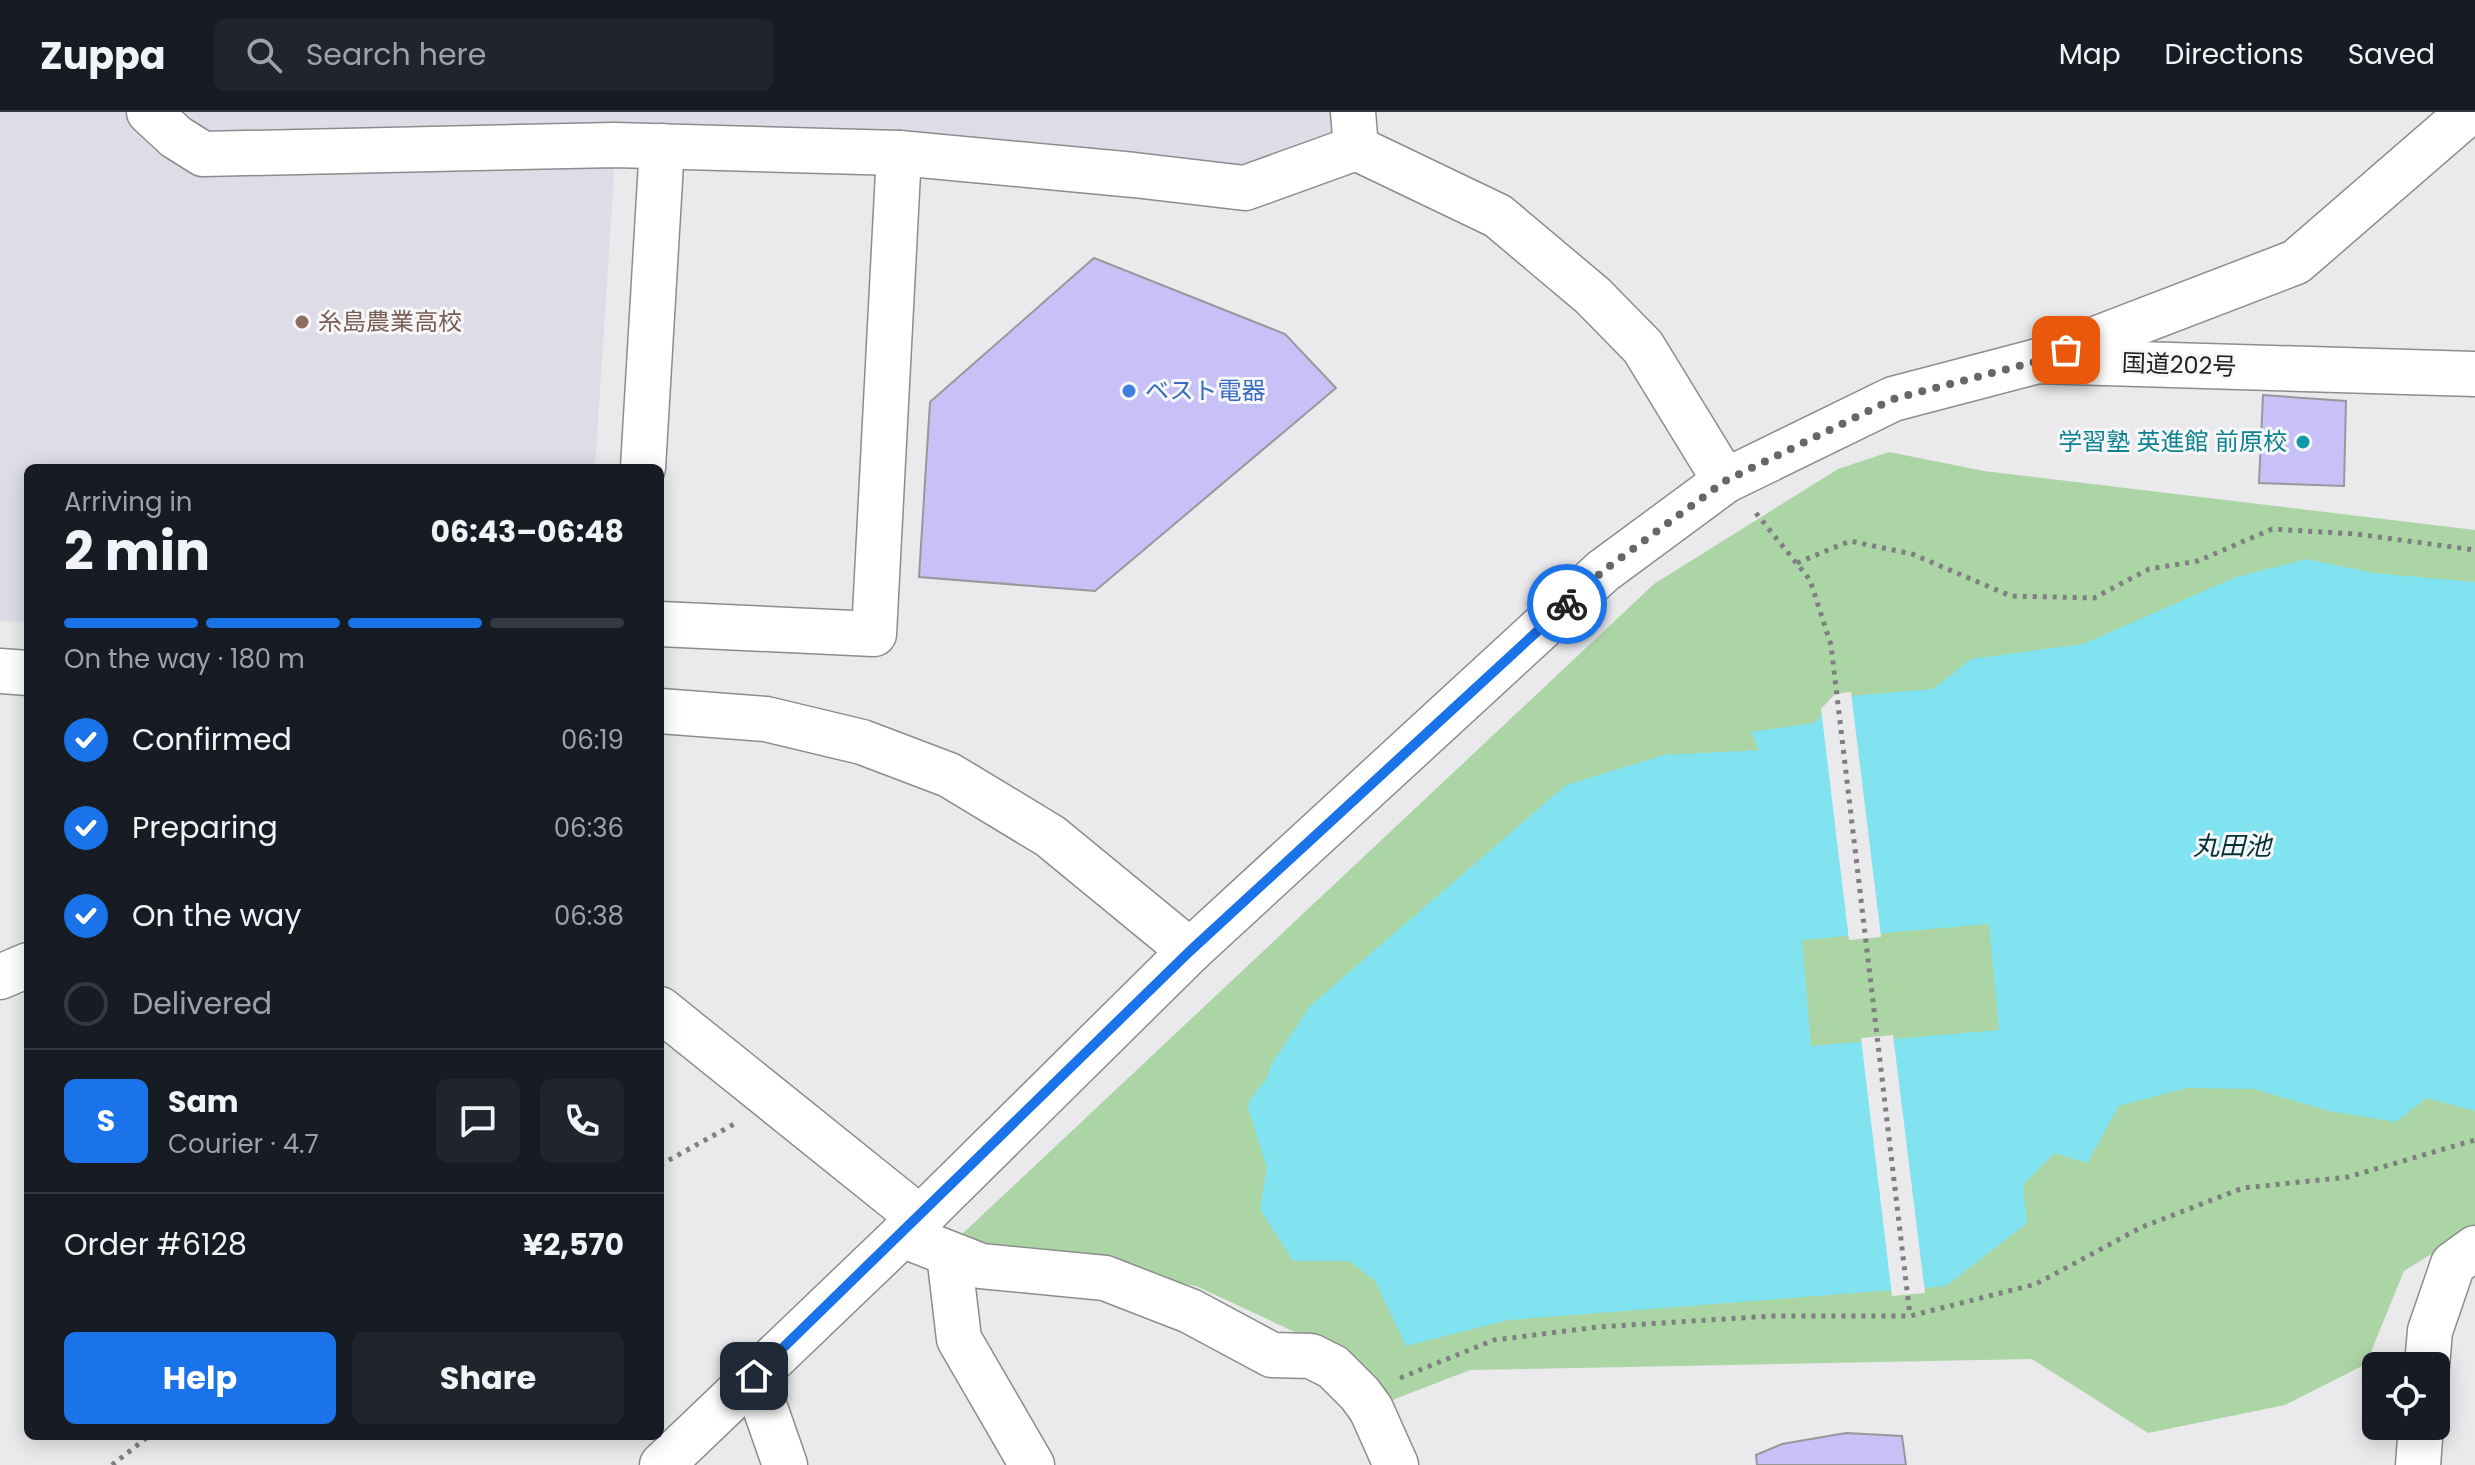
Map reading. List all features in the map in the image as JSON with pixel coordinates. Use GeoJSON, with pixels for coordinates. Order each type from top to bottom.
{"type":"FeatureCollection","features":[{"type":"Feature","properties":{"kind":"main road"},"geometry":{"type":"LineString","coordinates":[[149,112],[176,137],[203,154],[599,145],[899,153],[1245,188],[1354,130],[1498,216],[1593,296],[1643,347],[1725,481]]}},
{"type":"Feature","properties":{"kind":"main road"},"geometry":{"type":"LineString","coordinates":[[2038,361],[2296,262],[2469,112]]}},
{"type":"Feature","properties":{"kind":"main road"},"geometry":{"type":"LineString","coordinates":[[643,464],[662,146]]}},
{"type":"Feature","properties":{"kind":"main road"},"geometry":{"type":"LineString","coordinates":[[664,624],[874,634],[899,153]]}},
{"type":"Feature","properties":{"kind":"main road","name":"国道202号"},"geometry":{"type":"LineString","coordinates":[[662,1465],[911,1226],[1190,951],[1603,571],[1725,481],[1893,399],[2038,361],[2475,374]]}},
{"type":"Feature","properties":{"kind":"main road"},"geometry":{"type":"LineString","coordinates":[[0,671],[24,673]]}},
{"type":"Feature","properties":{"kind":"main road"},"geometry":{"type":"LineString","coordinates":[[664,711],[766,719],[862,742],[949,775],[1050,836],[1190,951]]}},
{"type":"Feature","properties":{"kind":"main road"},"geometry":{"type":"LineString","coordinates":[[0,977],[24,967]]}},
{"type":"Feature","properties":{"kind":"main road"},"geometry":{"type":"LineString","coordinates":[[664,1012],[777,1101],[911,1226],[949,1254],[981,1266],[1105,1278],[1190,1311],[1272,1355],[1311,1356],[1333,1367],[1360,1394],[1371,1409],[1396,1465]]}},
{"type":"Feature","properties":{"kind":"main road"},"geometry":{"type":"LineString","coordinates":[[2428,1352],[2430,1331],[2453,1264],[2475,1248]]}},
{"type":"Feature","properties":{"kind":"main road"},"geometry":{"type":"LineString","coordinates":[[949,1254],[959,1339],[1032,1465]]}},
{"type":"Feature","properties":{"kind":"main road"},"geometry":{"type":"LineString","coordinates":[[754,1376],[785,1465]]}},
{"type":"Feature","properties":{"kind":"main road"},"geometry":{"type":"LineString","coordinates":[[2418,1465],[2420,1440]]}},
{"type":"Feature","properties":{"kind":"path"},"geometry":{"type":"LineString","coordinates":[[1725,481],[1772,530],[1810,580],[1831,645],[1910,1316]]}},
{"type":"Feature","properties":{"kind":"path"},"geometry":{"type":"LineString","coordinates":[[1797,563],[1850,541],[1912,554],[2011,596],[2094,598],[2149,569],[2198,561],[2272,529],[2356,534],[2475,550]]}},
{"type":"Feature","properties":{"kind":"path"},"geometry":{"type":"LineString","coordinates":[[664,1163],[777,1101]]}},
{"type":"Feature","properties":{"kind":"path"},"geometry":{"type":"LineString","coordinates":[[1360,1394],[1494,1340],[1598,1327],[1772,1316],[1910,1316],[2036,1284],[2142,1227],[2243,1188],[2348,1177],[2475,1140]]}},
{"type":"Feature","properties":{"kind":"path"},"geometry":{"type":"LineString","coordinates":[[112,1465],[144,1440]]}},
{"type":"Feature","properties":{"kind":"shaded area","name":"糸島農業高校"},"geometry":{"type":"Polygon","coordinates":[[[0,112],[1333,112],[1335,134],[1249,174],[610,130],[614,176],[595,464],[24,464],[24,622],[0,621],[0,112]]]}},
{"type":"Feature","properties":{"kind":"green space"},"geometry":{"type":"Polygon","coordinates":[[[1889,452],[1984,471],[2475,530],[2475,1227],[2404,1271],[2371,1352],[2362,1352],[2362,1366],[2285,1405],[2148,1433],[2032,1359],[1470,1370],[1382,1404],[1325,1346],[1196,1286],[1071,1264],[960,1236],[1654,584],[1838,469],[1889,452]]]}},
{"type":"Feature","properties":{"kind":"water","name":"丸田池"},"geometry":{"type":"Polygon","coordinates":[[[2306,559],[2374,573],[2475,582],[2475,1111],[2426,1098],[2396,1122],[2329,1111],[2254,1089],[2187,1088],[2119,1106],[2087,1163],[2054,1153],[2023,1185],[2027,1223],[1946,1286],[1509,1320],[1406,1346],[1375,1281],[1349,1261],[1293,1261],[1260,1209],[1267,1168],[1247,1104],[1267,1078],[1271,1065],[1310,1006],[1566,785],[1664,755],[1759,750],[1751,732],[1814,723],[1837,697],[1933,689],[1971,659],[2083,644],[2236,577],[2306,559]],[[1989,924],[1802,940],[1811,1046],[1999,1030],[1989,924]]]}},
{"type":"Feature","properties":{"kind":"pier"},"geometry":{"type":"Polygon","coordinates":[[[1851,692],[1881,937],[1849,940],[1821,709],[1835,694],[1851,692]]]}},
{"type":"Feature","properties":{"kind":"pier"},"geometry":{"type":"Polygon","coordinates":[[[1893,1035],[1925,1293],[1892,1296],[1861,1038],[1893,1035]]]}},
{"type":"Feature","properties":{"kind":"building"},"geometry":{"type":"Polygon","coordinates":[[[1094,258],[1285,334],[1336,388],[1095,591],[919,577],[930,402],[1094,258]]]}},
{"type":"Feature","properties":{"kind":"building","name":"学習塾 英進館 前原校"},"geometry":{"type":"Polygon","coordinates":[[[2263,395],[2346,401],[2344,486],[2259,483],[2263,395]]]}},
{"type":"Feature","properties":{"kind":"building"},"geometry":{"type":"Polygon","coordinates":[[[1846,1433],[1902,1436],[1906,1465],[1757,1465],[1756,1455],[1782,1444],[1846,1433]]]}},
{"type":"Feature","properties":{"kind":"way so far"},"geometry":{"type":"LineString","coordinates":[[1567,604],[1603,571],[1725,481],[1893,399],[2038,361],[2066,350]]}},
{"type":"Feature","properties":{"kind":"place","name":"糸島農業高校"},"geometry":{"type":"Point","coordinates":[302,322]}},
{"type":"Feature","properties":{"kind":"place","name":"ベスト電器"},"geometry":{"type":"Point","coordinates":[1129,391]}},
{"type":"Feature","properties":{"kind":"place","name":"学習塾 英進館 前原校"},"geometry":{"type":"Point","coordinates":[2303,442]}},
{"type":"Feature","properties":{"kind":"route"},"geometry":{"type":"LineString","coordinates":[[754,1376],[920,1218],[1190,951],[1567,604]]}}]}
